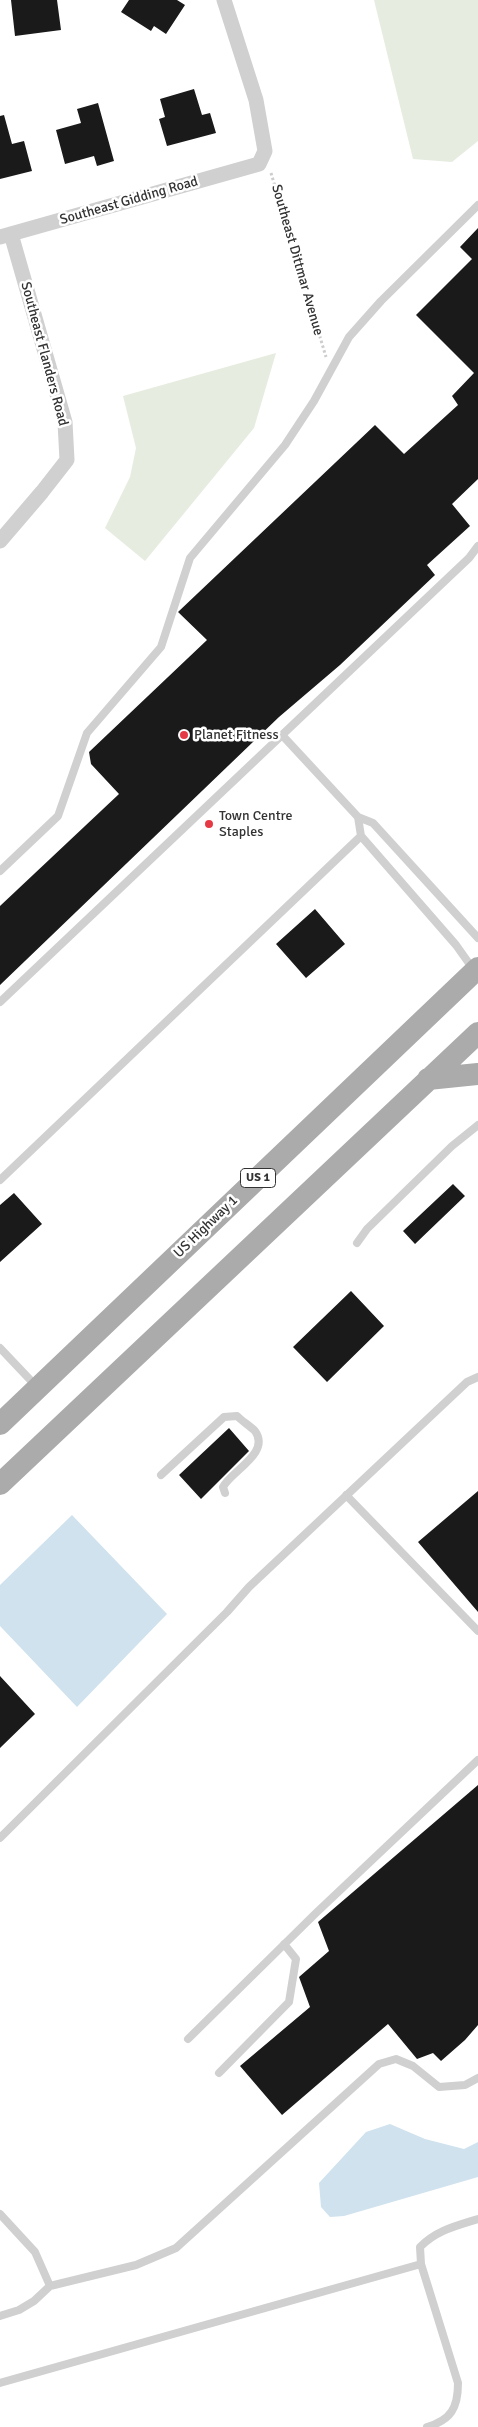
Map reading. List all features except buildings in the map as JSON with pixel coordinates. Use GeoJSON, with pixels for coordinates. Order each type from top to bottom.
{"type":"FeatureCollection","features":[{"type":"Feature","properties":{"kind":"main road","name":"US Highway 1"},"geometry":{"type":"LineString","coordinates":[[0,1424],[476,970]]}},
{"type":"Feature","properties":{"kind":"main road"},"geometry":{"type":"LineString","coordinates":[[0,1484],[428,1078],[478,1033]]}},
{"type":"Feature","properties":{"kind":"main road"},"geometry":{"type":"LineString","coordinates":[[428,1078],[478,1074]]}},
{"type":"Feature","properties":{"kind":"street"},"geometry":{"type":"LineString","coordinates":[[224,0],[256,100],[262,157]]}},
{"type":"Feature","properties":{"kind":"street","name":"Southeast Gidding Road"},"geometry":{"type":"LineString","coordinates":[[6,236],[262,157]]}},
{"type":"Feature","properties":{"kind":"street","name":"Southeast Flanders Road"},"geometry":{"type":"LineString","coordinates":[[0,541],[67,460],[65,422],[6,236]]}},
{"type":"Feature","properties":{"kind":"lane"},"geometry":{"type":"LineString","coordinates":[[0,871],[58,816],[87,733],[161,647],[190,558],[286,445],[314,401],[349,337],[368,315],[478,205]]}},
{"type":"Feature","properties":{"kind":"lane"},"geometry":{"type":"LineString","coordinates":[[0,1002],[469,558],[478,546]]}},
{"type":"Feature","properties":{"kind":"lane"},"geometry":{"type":"LineString","coordinates":[[282,735],[358,817],[373,824],[478,938]]}},
{"type":"Feature","properties":{"kind":"lane"},"geometry":{"type":"LineString","coordinates":[[358,817],[361,836],[476,970]]}},
{"type":"Feature","properties":{"kind":"lane"},"geometry":{"type":"LineString","coordinates":[[0,1180],[361,836]]}},
{"type":"Feature","properties":{"kind":"lane"},"geometry":{"type":"LineString","coordinates":[[357,1243],[374,1222],[452,1146],[478,1125]]}},
{"type":"Feature","properties":{"kind":"lane"},"geometry":{"type":"LineString","coordinates":[[0,1348],[38,1388]]}},
{"type":"Feature","properties":{"kind":"lane"},"geometry":{"type":"LineString","coordinates":[[0,1838],[227,1612],[249,1587],[467,1382],[478,1377]]}},
{"type":"Feature","properties":{"kind":"lane"},"geometry":{"type":"LineString","coordinates":[[161,1475],[224,1417],[237,1416],[256,1432],[258,1442],[255,1454],[226,1480],[223,1487],[225,1492]]}},
{"type":"Feature","properties":{"kind":"lane"},"geometry":{"type":"LineString","coordinates":[[346,1495],[478,1631]]}},
{"type":"Feature","properties":{"kind":"lane"},"geometry":{"type":"LineString","coordinates":[[188,2039],[284,1944],[478,1760]]}},
{"type":"Feature","properties":{"kind":"lane"},"geometry":{"type":"LineString","coordinates":[[219,2073],[288,2002],[296,1960],[284,1944]]}},
{"type":"Feature","properties":{"kind":"lane"},"geometry":{"type":"LineString","coordinates":[[0,2316],[19,2310],[34,2301],[50,2286],[136,2265],[176,2248],[379,2064],[396,2059],[413,2066],[439,2087],[465,2085],[478,2078]]}},
{"type":"Feature","properties":{"kind":"lane"},"geometry":{"type":"LineString","coordinates":[[0,2214],[34,2252],[50,2286]]}},
{"type":"Feature","properties":{"kind":"lane"},"geometry":{"type":"LineString","coordinates":[[427,2427],[437,2424],[452,2413],[458,2401],[458,2383],[421,2264],[420,2247],[431,2236],[446,2229],[478,2220]]}},
{"type":"Feature","properties":{"kind":"lane"},"geometry":{"type":"LineString","coordinates":[[0,2383],[421,2264]]}},
{"type":"Feature","properties":{"kind":"path","name":"Southeast Dittmar Avenue"},"geometry":{"type":"LineString","coordinates":[[262,157],[324,354],[331,368]]}},
{"type":"Feature","properties":{"kind":"shaded area"},"geometry":{"type":"Polygon","coordinates":[[[374,0],[478,0],[478,141],[452,162],[413,159],[374,0]]]}},
{"type":"Feature","properties":{"kind":"shaded area"},"geometry":{"type":"Polygon","coordinates":[[[276,353],[254,428],[145,561],[105,528],[130,477],[136,448],[123,396],[276,353]]]}},
{"type":"Feature","properties":{"kind":"water"},"geometry":{"type":"Polygon","coordinates":[[[72,1515],[167,1614],[77,1707],[0,1626],[0,1585],[72,1515]]]}},
{"type":"Feature","properties":{"kind":"water"},"geometry":{"type":"Polygon","coordinates":[[[390,2124],[425,2139],[464,2149],[478,2142],[478,2177],[344,2216],[330,2217],[321,2207],[319,2183],[366,2132],[390,2124]]]}},
{"type":"Feature","properties":{"kind":"place","name":"Planet Fitness"},"geometry":{"type":"Point","coordinates":[184,735]}},
{"type":"Feature","properties":{"kind":"place","name":"Town Centre Staples"},"geometry":{"type":"Point","coordinates":[209,824]}}]}
